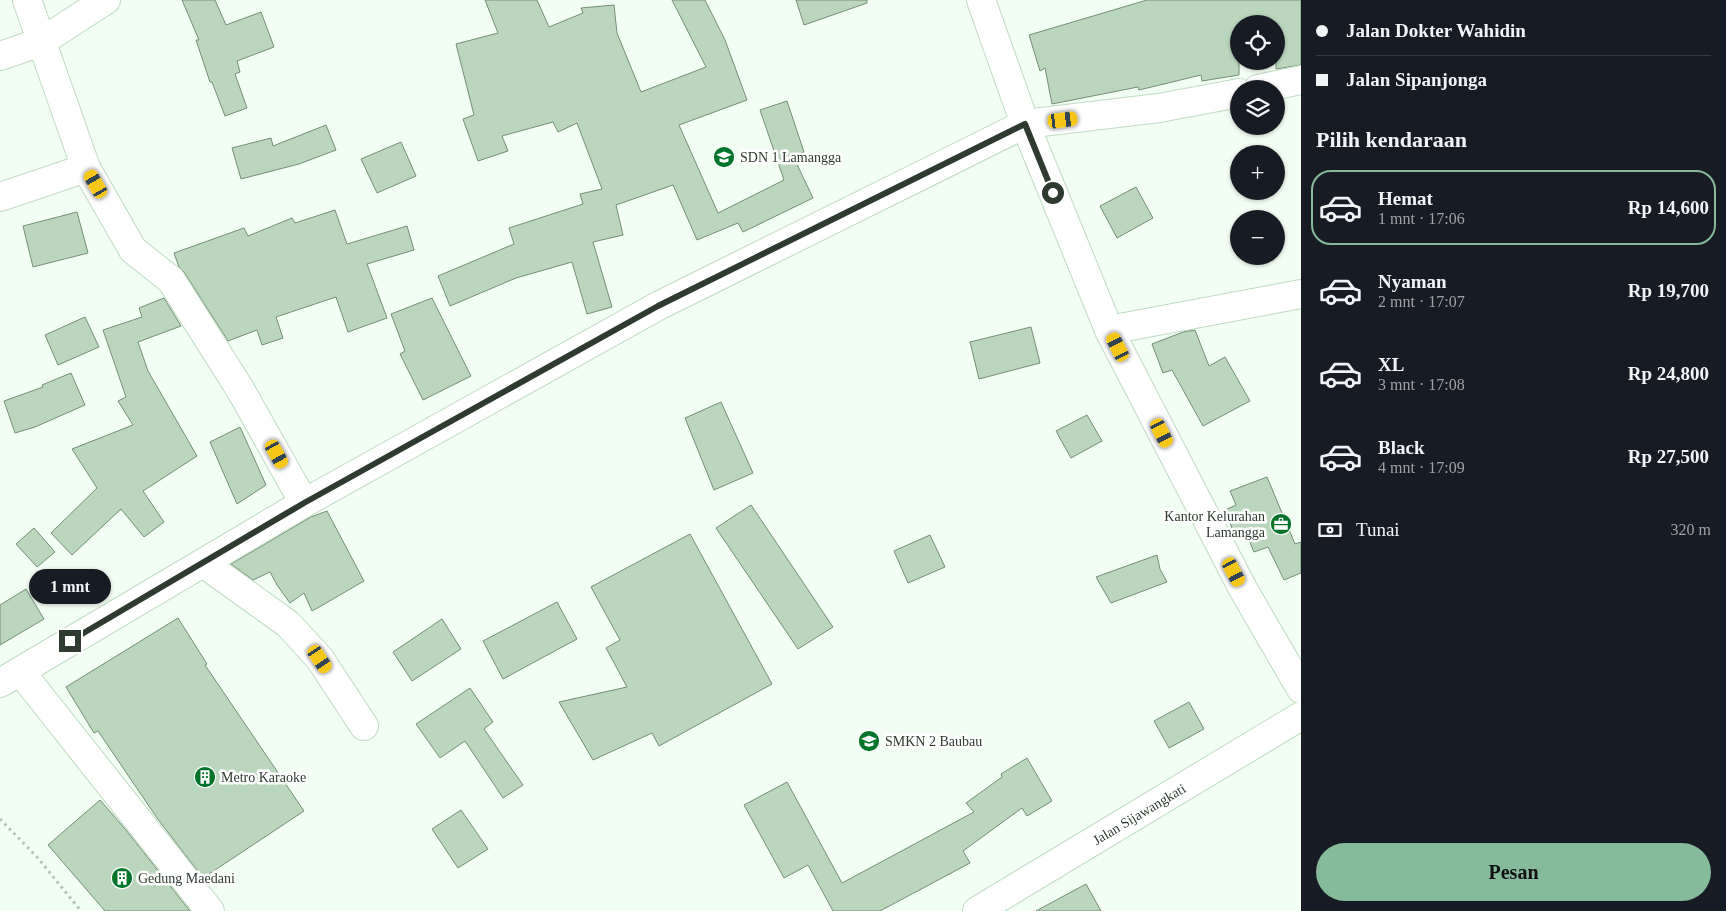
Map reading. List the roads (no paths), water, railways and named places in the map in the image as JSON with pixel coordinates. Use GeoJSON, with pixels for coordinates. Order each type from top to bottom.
{"type":"FeatureCollection","features":[{"type":"Feature","properties":{"kind":"street"},"geometry":{"type":"LineString","coordinates":[[27,0],[86,168],[133,250],[171,280],[240,388],[304,503]]}},
{"type":"Feature","properties":{"kind":"street"},"geometry":{"type":"LineString","coordinates":[[0,56],[41,42],[106,0]]}},
{"type":"Feature","properties":{"kind":"street"},"geometry":{"type":"LineString","coordinates":[[981,0],[1025,124],[1109,330],[1243,589],[1301,689]]}},
{"type":"Feature","properties":{"kind":"street"},"geometry":{"type":"LineString","coordinates":[[1285,83],[1301,80]]}},
{"type":"Feature","properties":{"kind":"street"},"geometry":{"type":"LineString","coordinates":[[210,911],[10,677],[304,503],[658,306],[1025,124],[1159,108],[1230,94]]}},
{"type":"Feature","properties":{"kind":"street"},"geometry":{"type":"LineString","coordinates":[[0,197],[86,168]]}},
{"type":"Feature","properties":{"kind":"street"},"geometry":{"type":"LineString","coordinates":[[1109,330],[1301,294]]}},
{"type":"Feature","properties":{"kind":"street"},"geometry":{"type":"LineString","coordinates":[[203,563],[288,624],[320,659],[364,726]]}},
{"type":"Feature","properties":{"kind":"street","name":"Jalan Sijawangkati"},"geometry":{"type":"LineString","coordinates":[[978,911],[1301,716]]}},
{"type":"Feature","properties":{"kind":"place","name":"SDN 1 Lamangga"},"geometry":{"type":"Point","coordinates":[724,157]}},
{"type":"Feature","properties":{"kind":"place","name":"Kantor Kelurahan Lamangga"},"geometry":{"type":"Point","coordinates":[1281,524]}},
{"type":"Feature","properties":{"kind":"place","name":"SMKN 2 Baubau"},"geometry":{"type":"Point","coordinates":[869,741]}},
{"type":"Feature","properties":{"kind":"place","name":"Metro Karaoke"},"geometry":{"type":"Point","coordinates":[205,777]}},
{"type":"Feature","properties":{"kind":"place","name":"Gedung Maedani"},"geometry":{"type":"Point","coordinates":[122,878]}}]}
